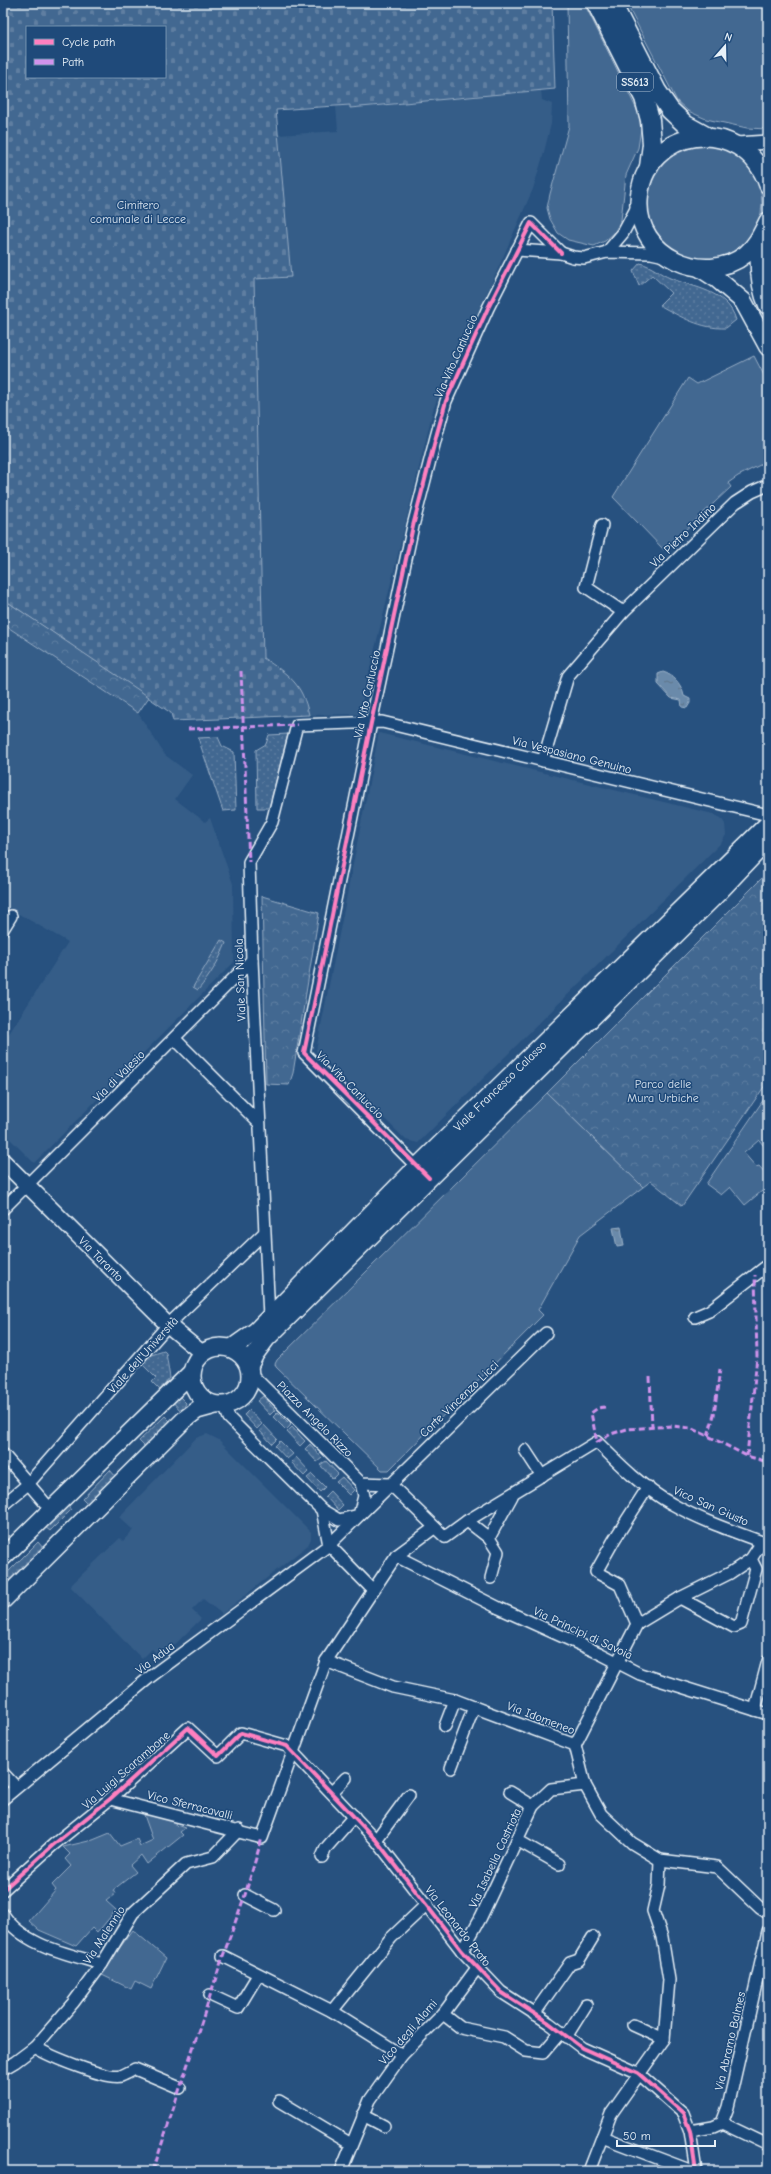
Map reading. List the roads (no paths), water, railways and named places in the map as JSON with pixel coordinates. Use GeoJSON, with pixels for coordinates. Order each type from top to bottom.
{"type":"FeatureCollection","features":[{"type":"Feature","properties":{"kind":"highway","name":"SS613"},"geometry":{"type":"LineString","coordinates":[[596,3],[644,98],[650,120],[652,144],[649,167]]}},
{"type":"Feature","properties":{"kind":"highway","name":"SS613"},"geometry":{"type":"LineString","coordinates":[[612,3],[657,91],[670,110],[686,125],[706,136]]}},
{"type":"Feature","properties":{"kind":"main road"},"geometry":{"type":"LineString","coordinates":[[768,185],[763,171],[752,155],[737,144],[724,139],[706,136],[686,139],[665,149],[649,167],[640,188],[639,203],[642,222],[651,241],[667,256],[684,265],[700,268],[725,265],[737,260],[747,253],[760,239],[768,221]]}},
{"type":"Feature","properties":{"kind":"main road"},"geometry":{"type":"LineString","coordinates":[[760,239],[758,262],[764,297],[768,306]]}},
{"type":"Feature","properties":{"kind":"main road"},"geometry":{"type":"LineString","coordinates":[[700,268],[717,279],[743,301],[768,348]]}},
{"type":"Feature","properties":{"kind":"main road","name":"Viale Francesco Calasso"},"geometry":{"type":"LineString","coordinates":[[250,1370],[255,1354],[266,1339],[423,1173],[768,824]]}},
{"type":"Feature","properties":{"kind":"main road","name":"Viale Francesco Calasso"},"geometry":{"type":"LineString","coordinates":[[232,1348],[246,1340],[423,1173],[712,898],[768,840]]}},
{"type":"Feature","properties":{"kind":"main road","name":"Via Taranto"},"geometry":{"type":"LineString","coordinates":[[3,1161],[168,1325],[202,1353]]}},
{"type":"Feature","properties":{"kind":"main road"},"geometry":{"type":"LineString","coordinates":[[3,1557],[192,1372],[198,1358],[202,1353],[213,1347],[223,1346],[232,1348],[240,1353],[250,1370],[247,1390],[243,1396],[232,1404],[197,1410],[185,1419],[3,1600]]}},
{"type":"Feature","properties":{"kind":"main road"},"geometry":{"type":"LineString","coordinates":[[192,1372],[193,1383],[197,1393],[206,1401],[220,1405]]}},
{"type":"Feature","properties":{"kind":"street"},"geometry":{"type":"LineString","coordinates":[[737,144],[768,142]]}},
{"type":"Feature","properties":{"kind":"street"},"geometry":{"type":"LineString","coordinates":[[607,252],[623,233],[639,203]]}},
{"type":"Feature","properties":{"kind":"street","name":"Via Vito Carluccio"},"geometry":{"type":"LineString","coordinates":[[423,1173],[304,1053],[371,723],[413,526],[446,402],[488,308],[532,223],[561,254]]}},
{"type":"Feature","properties":{"kind":"street"},"geometry":{"type":"LineString","coordinates":[[517,250],[561,254],[584,258],[607,252],[651,253],[667,256]]}},
{"type":"Feature","properties":{"kind":"street","name":"Via Pietro Indino"},"geometry":{"type":"LineString","coordinates":[[543,761],[568,676],[623,612],[735,503],[752,492],[768,485]]}},
{"type":"Feature","properties":{"kind":"street"},"geometry":{"type":"LineString","coordinates":[[602,525],[586,587],[623,612]]}},
{"type":"Feature","properties":{"kind":"street","name":"Via Vespasiano Genuino"},"geometry":{"type":"LineString","coordinates":[[371,723],[382,722],[768,815]]}},
{"type":"Feature","properties":{"kind":"street","name":"Viale San Nicola"},"geometry":{"type":"LineString","coordinates":[[269,1317],[259,1123],[249,862],[272,822],[297,725],[371,723]]}},
{"type":"Feature","properties":{"kind":"street"},"geometry":{"type":"LineString","coordinates":[[3,929],[11,916]]}},
{"type":"Feature","properties":{"kind":"street","name":"Via di Valesio"},"geometry":{"type":"LineString","coordinates":[[3,1209],[252,960]]}},
{"type":"Feature","properties":{"kind":"street"},"geometry":{"type":"LineString","coordinates":[[174,1039],[259,1123]]}},
{"type":"Feature","properties":{"kind":"street","name":"Viale dell'Università"},"geometry":{"type":"LineString","coordinates":[[3,1505],[28,1484],[168,1325],[264,1233]]}},
{"type":"Feature","properties":{"kind":"street"},"geometry":{"type":"LineString","coordinates":[[695,1317],[710,1312],[768,1265]]}},
{"type":"Feature","properties":{"kind":"street","name":"Corte Vincenzo Licci"},"geometry":{"type":"LineString","coordinates":[[390,1484],[546,1333]]}},
{"type":"Feature","properties":{"kind":"street","name":"Piazza Angelo Rizzo"},"geometry":{"type":"LineString","coordinates":[[250,1370],[361,1483]]}},
{"type":"Feature","properties":{"kind":"street"},"geometry":{"type":"LineString","coordinates":[[220,1405],[229,1418],[322,1510],[339,1520],[359,1515]]}},
{"type":"Feature","properties":{"kind":"street","name":"Vico San Giusto"},"geometry":{"type":"LineString","coordinates":[[542,1476],[597,1442],[618,1463],[671,1504],[700,1518],[765,1540]]}},
{"type":"Feature","properties":{"kind":"street"},"geometry":{"type":"LineString","coordinates":[[359,1515],[364,1496],[361,1483],[390,1484],[445,1537],[467,1521],[542,1476],[525,1450]]}},
{"type":"Feature","properties":{"kind":"street"},"geometry":{"type":"LineString","coordinates":[[3,1454],[51,1510]]}},
{"type":"Feature","properties":{"kind":"street"},"geometry":{"type":"LineString","coordinates":[[329,1545],[390,1484]]}},
{"type":"Feature","properties":{"kind":"street"},"geometry":{"type":"LineString","coordinates":[[636,1624],[620,1585],[596,1572],[614,1540],[648,1487]]}},
{"type":"Feature","properties":{"kind":"street"},"geometry":{"type":"LineString","coordinates":[[489,1538],[513,1494]]}},
{"type":"Feature","properties":{"kind":"street"},"geometry":{"type":"LineString","coordinates":[[322,1510],[329,1545],[372,1589]]}},
{"type":"Feature","properties":{"kind":"street"},"geometry":{"type":"LineString","coordinates":[[467,1521],[489,1538],[498,1552],[491,1578]]}},
{"type":"Feature","properties":{"kind":"street"},"geometry":{"type":"LineString","coordinates":[[294,1753],[326,1661],[372,1589],[396,1556],[434,1528]]}},
{"type":"Feature","properties":{"kind":"street"},"geometry":{"type":"LineString","coordinates":[[575,1745],[604,1684],[617,1663],[636,1624],[680,1598],[730,1573],[751,1559],[765,1540]]}},
{"type":"Feature","properties":{"kind":"street","name":"Via Adua"},"geometry":{"type":"LineString","coordinates":[[3,1799],[150,1677],[329,1545]]}},
{"type":"Feature","properties":{"kind":"street","name":"Via Principi di Savoia"},"geometry":{"type":"LineString","coordinates":[[396,1556],[499,1608],[598,1653],[640,1674],[687,1690],[768,1714]]}},
{"type":"Feature","properties":{"kind":"street"},"geometry":{"type":"LineString","coordinates":[[680,1598],[734,1627],[741,1624],[756,1569],[751,1559]]}},
{"type":"Feature","properties":{"kind":"street","name":"Via Idomeneo"},"geometry":{"type":"LineString","coordinates":[[326,1661],[393,1687],[455,1700],[575,1745],[585,1785],[601,1814],[632,1843],[660,1860],[717,1866],[760,1908],[768,1913]]}},
{"type":"Feature","properties":{"kind":"street"},"geometry":{"type":"LineString","coordinates":[[755,1710],[768,1661]]}},
{"type":"Feature","properties":{"kind":"street"},"geometry":{"type":"LineString","coordinates":[[445,1726],[455,1700]]}},
{"type":"Feature","properties":{"kind":"street"},"geometry":{"type":"LineString","coordinates":[[451,1768],[474,1707]]}},
{"type":"Feature","properties":{"kind":"street","name":"Via Luigi Scarambone"},"geometry":{"type":"LineString","coordinates":[[3,1890],[53,1845],[110,1799],[188,1728],[218,1756],[241,1733],[266,1739]]}},
{"type":"Feature","properties":{"kind":"street","name":"Via Leonardo Prato"},"geometry":{"type":"LineString","coordinates":[[266,1739],[287,1746],[332,1792],[376,1840],[462,1951],[501,1992],[549,2023],[582,2048],[638,2074],[683,2113],[690,2131],[696,2171]]}},
{"type":"Feature","properties":{"kind":"street","name":"Vico Sferracavalli"},"geometry":{"type":"LineString","coordinates":[[110,1799],[200,1823],[239,1830],[262,1838],[294,1753]]}},
{"type":"Feature","properties":{"kind":"street"},"geometry":{"type":"LineString","coordinates":[[3,1774],[16,1787]]}},
{"type":"Feature","properties":{"kind":"street"},"geometry":{"type":"LineString","coordinates":[[332,1792],[346,1778]]}},
{"type":"Feature","properties":{"kind":"street","name":"Via Isabella Castriota"},"geometry":{"type":"LineString","coordinates":[[462,1951],[481,1917],[533,1806],[551,1789],[585,1785]]}},
{"type":"Feature","properties":{"kind":"street"},"geometry":{"type":"LineString","coordinates":[[510,1792],[533,1806]]}},
{"type":"Feature","properties":{"kind":"street"},"geometry":{"type":"LineString","coordinates":[[376,1840],[409,1795]]}},
{"type":"Feature","properties":{"kind":"street"},"geometry":{"type":"LineString","coordinates":[[322,1857],[326,1848],[354,1816]]}},
{"type":"Feature","properties":{"kind":"street","name":"Via Malennio"},"geometry":{"type":"LineString","coordinates":[[3,2069],[36,2047],[102,1964],[133,1914],[186,1864],[212,1857],[239,1830]]}},
{"type":"Feature","properties":{"kind":"street"},"geometry":{"type":"LineString","coordinates":[[517,1840],[558,1864]]}},
{"type":"Feature","properties":{"kind":"street"},"geometry":{"type":"LineString","coordinates":[[589,2171],[611,2114],[664,2039],[669,1980],[662,1937],[652,1911],[659,1885],[660,1860]]}},
{"type":"Feature","properties":{"kind":"street"},"geometry":{"type":"LineString","coordinates":[[245,1895],[274,1910]]}},
{"type":"Feature","properties":{"kind":"street"},"geometry":{"type":"LineString","coordinates":[[332,2011],[391,1938],[427,1904]]}},
{"type":"Feature","properties":{"kind":"street"},"geometry":{"type":"LineString","coordinates":[[3,1914],[17,1931],[37,1942],[102,1964]]}},
{"type":"Feature","properties":{"kind":"street","name":"Via Abramo Balmes"},"geometry":{"type":"LineString","coordinates":[[722,2123],[728,2107],[768,1931]]}},
{"type":"Feature","properties":{"kind":"street"},"geometry":{"type":"LineString","coordinates":[[534,2014],[570,1963],[579,1960],[593,1937]]}},
{"type":"Feature","properties":{"kind":"street"},"geometry":{"type":"LineString","coordinates":[[223,1956],[332,2011],[402,2055]]}},
{"type":"Feature","properties":{"kind":"street","name":"Vico degli Alami"},"geometry":{"type":"LineString","coordinates":[[344,2170],[351,2144],[362,2115],[370,2100],[402,2055],[443,2014],[477,1968]]}},
{"type":"Feature","properties":{"kind":"street"},"geometry":{"type":"LineString","coordinates":[[210,1995],[238,2008],[258,1975]]}},
{"type":"Feature","properties":{"kind":"street"},"geometry":{"type":"LineString","coordinates":[[443,2014],[460,2028],[504,2037],[526,2051],[543,2053],[563,2035],[586,2005]]}},
{"type":"Feature","properties":{"kind":"street"},"geometry":{"type":"LineString","coordinates":[[633,2025],[664,2039]]}},
{"type":"Feature","properties":{"kind":"street"},"geometry":{"type":"LineString","coordinates":[[36,2047],[50,2057],[106,2076],[120,2076],[135,2069],[180,2088]]}},
{"type":"Feature","properties":{"kind":"street"},"geometry":{"type":"LineString","coordinates":[[279,2101],[351,2144]]}},
{"type":"Feature","properties":{"kind":"street"},"geometry":{"type":"LineString","coordinates":[[362,2115],[384,2126]]}},
{"type":"Feature","properties":{"kind":"street"},"geometry":{"type":"LineString","coordinates":[[690,2131],[713,2127],[722,2123],[768,2145]]}},
{"type":"Feature","properties":{"kind":"street"},"geometry":{"type":"LineString","coordinates":[[602,2137],[692,2171]]}},
{"type":"Feature","properties":{"kind":"water"},"geometry":{"type":"Polygon","coordinates":[[[663,672],[674,678],[679,684],[684,696],[690,699],[690,703],[687,708],[682,707],[681,700],[671,698],[658,684],[658,674],[663,672]]]}},
{"type":"Feature","properties":{"kind":"water"},"geometry":{"type":"Polygon","coordinates":[[[621,1227],[624,1246],[617,1247],[613,1228],[621,1227]]]}},
{"type":"Feature","properties":{"kind":"park label","name":"Cimitero comunale di Lecce"},"geometry":{"type":"Point","coordinates":[138,212]}},
{"type":"Feature","properties":{"kind":"park label","name":"Parco delle Mura Urbiche"},"geometry":{"type":"Point","coordinates":[663,1091]}}]}
